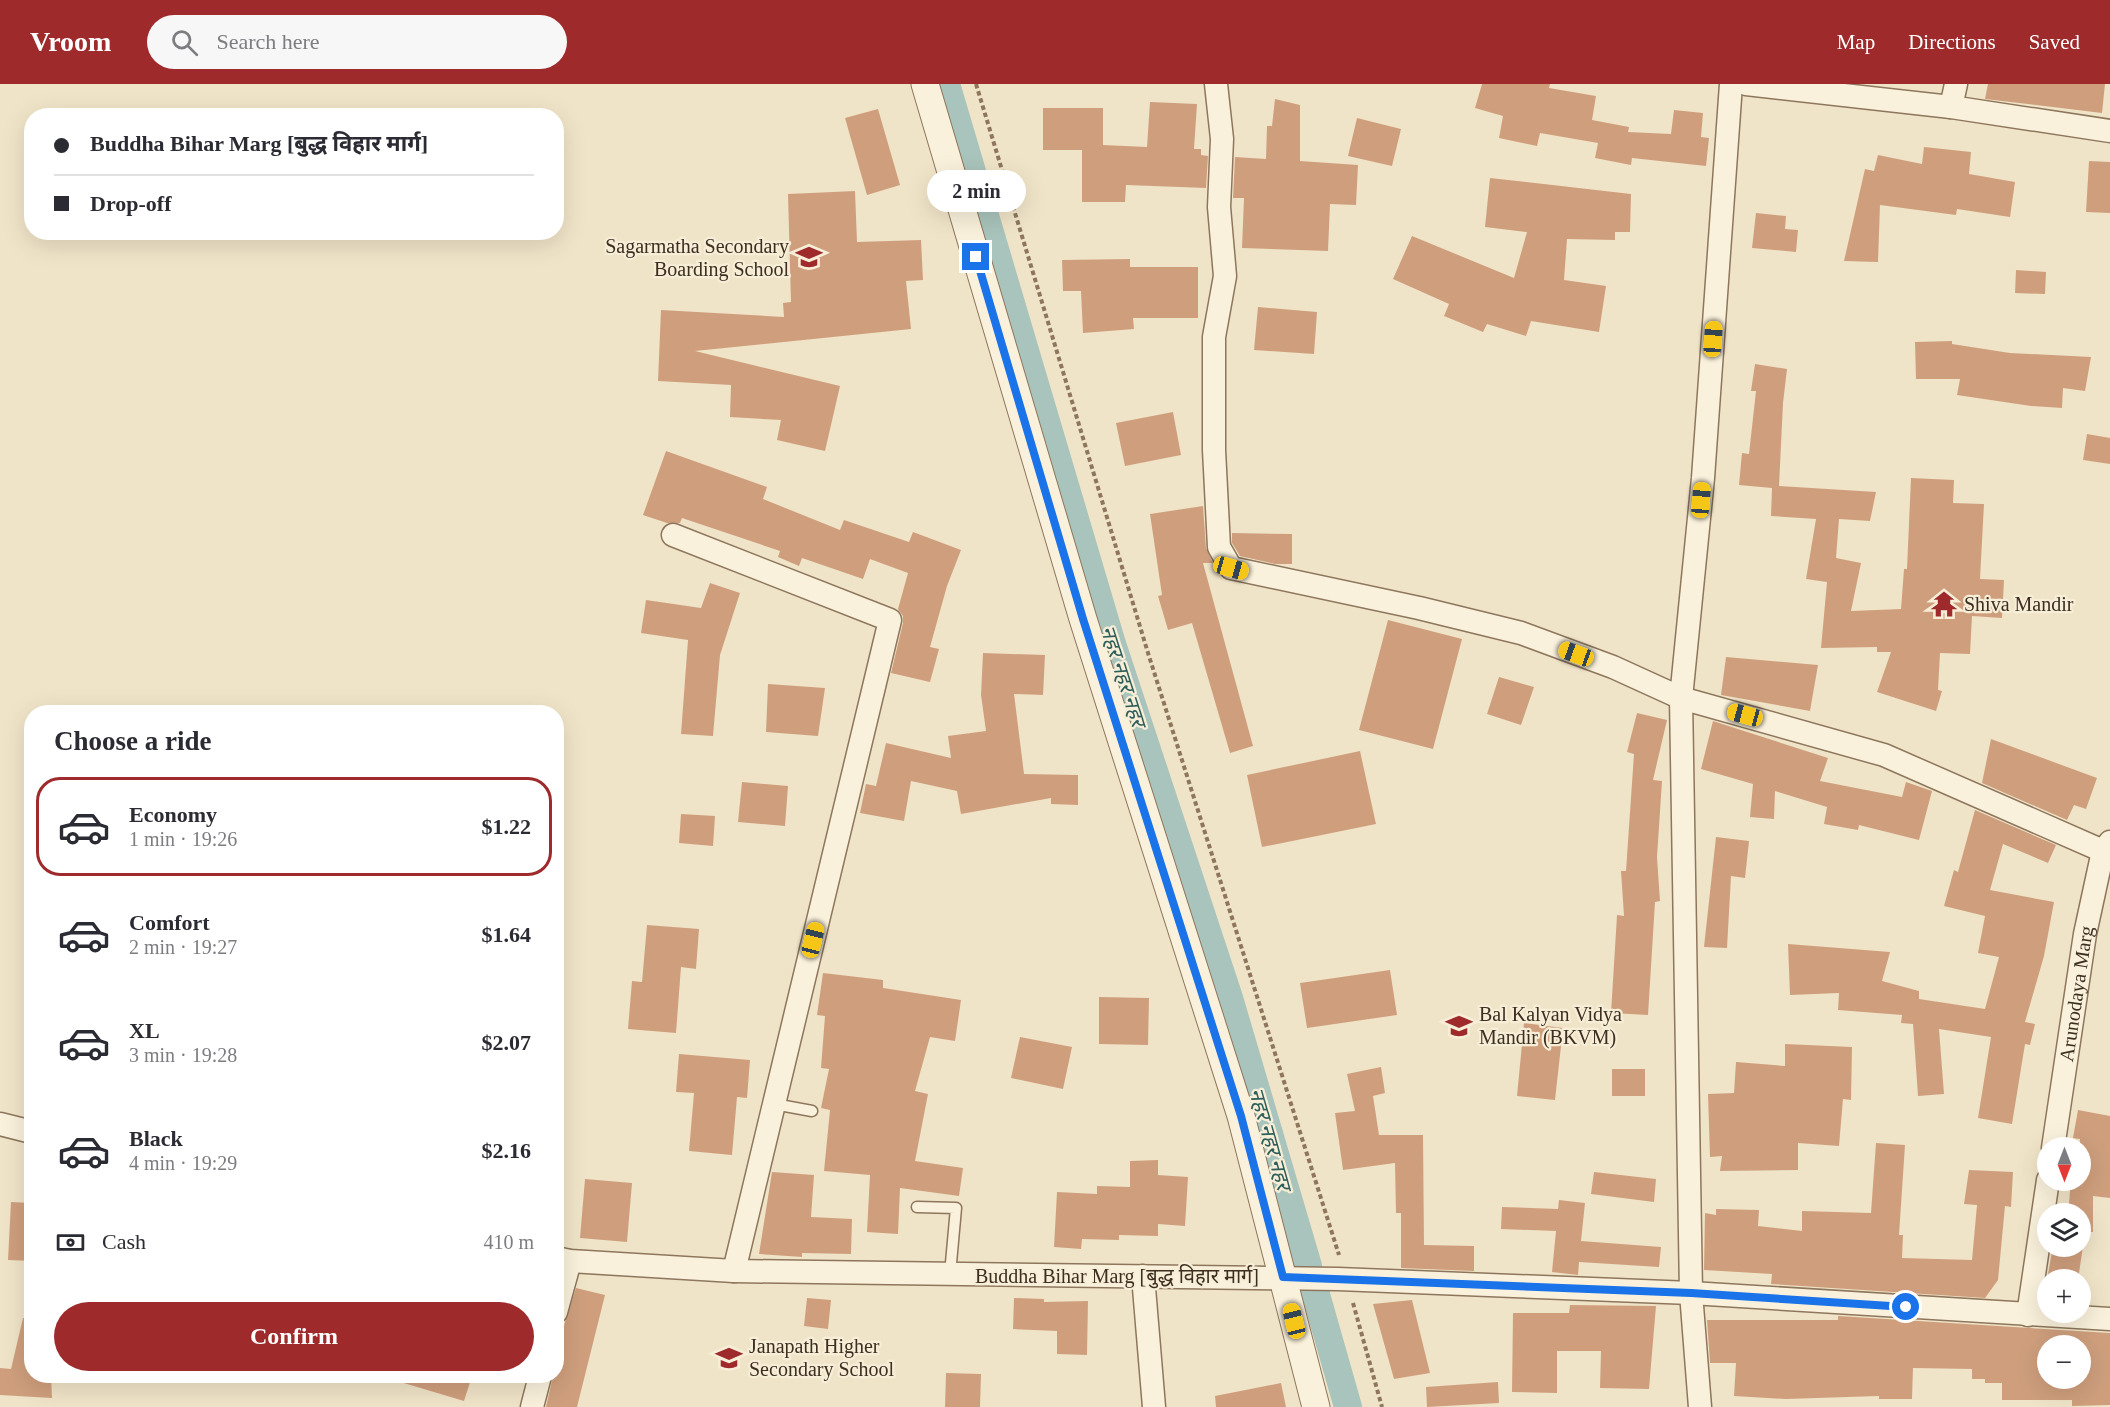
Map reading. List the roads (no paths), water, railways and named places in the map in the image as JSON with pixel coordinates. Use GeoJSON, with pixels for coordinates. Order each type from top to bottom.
{"type":"FeatureCollection","features":[{"type":"Feature","properties":{"kind":"street"},"geometry":{"type":"LineString","coordinates":[[925,84],[1083,619],[1241,1116],[1316,1407]]}},
{"type":"Feature","properties":{"kind":"street"},"geometry":{"type":"LineString","coordinates":[[1216,84],[1222,139],[1219,207],[1226,276],[1214,337],[1214,450],[1219,547],[1231,568],[1419,608],[1521,633],[1613,667],[1681,698],[1884,755],[2107,847]]}},
{"type":"Feature","properties":{"kind":"street"},"geometry":{"type":"LineString","coordinates":[[1700,1407],[1691,1293],[1681,698],[1703,478],[1731,84]]}},
{"type":"Feature","properties":{"kind":"street"},"geometry":{"type":"LineString","coordinates":[[1746,84],[1951,107],[2110,131]]}},
{"type":"Feature","properties":{"kind":"street"},"geometry":{"type":"LineString","coordinates":[[1951,107],[1956,84]]}},
{"type":"Feature","properties":{"kind":"street"},"geometry":{"type":"LineString","coordinates":[[673,535],[890,620],[734,1271]]}},
{"type":"Feature","properties":{"kind":"street","name":"Arunodaya Marg"},"geometry":{"type":"LineString","coordinates":[[2055,1137],[2085,934],[2107,847]]}},
{"type":"Feature","properties":{"kind":"street"},"geometry":{"type":"LineString","coordinates":[[0,1124],[24,1130]]}},
{"type":"Feature","properties":{"kind":"street"},"geometry":{"type":"LineString","coordinates":[[2028,1316],[2046,1191]]}},
{"type":"Feature","properties":{"kind":"street","name":"Buddha Bihar Marg [बुद्ध विहार मार्ग]"},"geometry":{"type":"LineString","coordinates":[[564,1260],[734,1271],[1343,1279],[1691,1293],[2028,1316],[2110,1319]]}},
{"type":"Feature","properties":{"kind":"street"},"geometry":{"type":"LineString","coordinates":[[1143,1276],[1154,1407]]}},
{"type":"Feature","properties":{"kind":"street"},"geometry":{"type":"LineString","coordinates":[[532,1407],[538,1383]]}},
{"type":"Feature","properties":{"kind":"lane"},"geometry":{"type":"LineString","coordinates":[[774,1104],[812,1111]]}},
{"type":"Feature","properties":{"kind":"lane"},"geometry":{"type":"LineString","coordinates":[[916,1207],[956,1208],[950,1275]]}},
{"type":"Feature","properties":{"kind":"waterway","name":"नहर नहर नहर"},"geometry":{"type":"LineString","coordinates":[[946,84],[1112,644],[1229,998],[1308,1266]]}},
{"type":"Feature","properties":{"kind":"waterway","name":"नहर नहर नहर"},"geometry":{"type":"LineString","coordinates":[[1315,1291],[1348,1407]]}},
{"type":"Feature","properties":{"kind":"place","name":"Sagarmatha Secondary Boarding School"},"geometry":{"type":"Point","coordinates":[809,257]}},
{"type":"Feature","properties":{"kind":"place","name":"Shiva Mandir"},"geometry":{"type":"Point","coordinates":[1944,604]}},
{"type":"Feature","properties":{"kind":"place","name":"Bal Kalyan Vidya Mandir (BKVM)"},"geometry":{"type":"Point","coordinates":[1459,1026]}},
{"type":"Feature","properties":{"kind":"place","name":"Janapath Higher Secondary School"},"geometry":{"type":"Point","coordinates":[729,1358]}}]}
